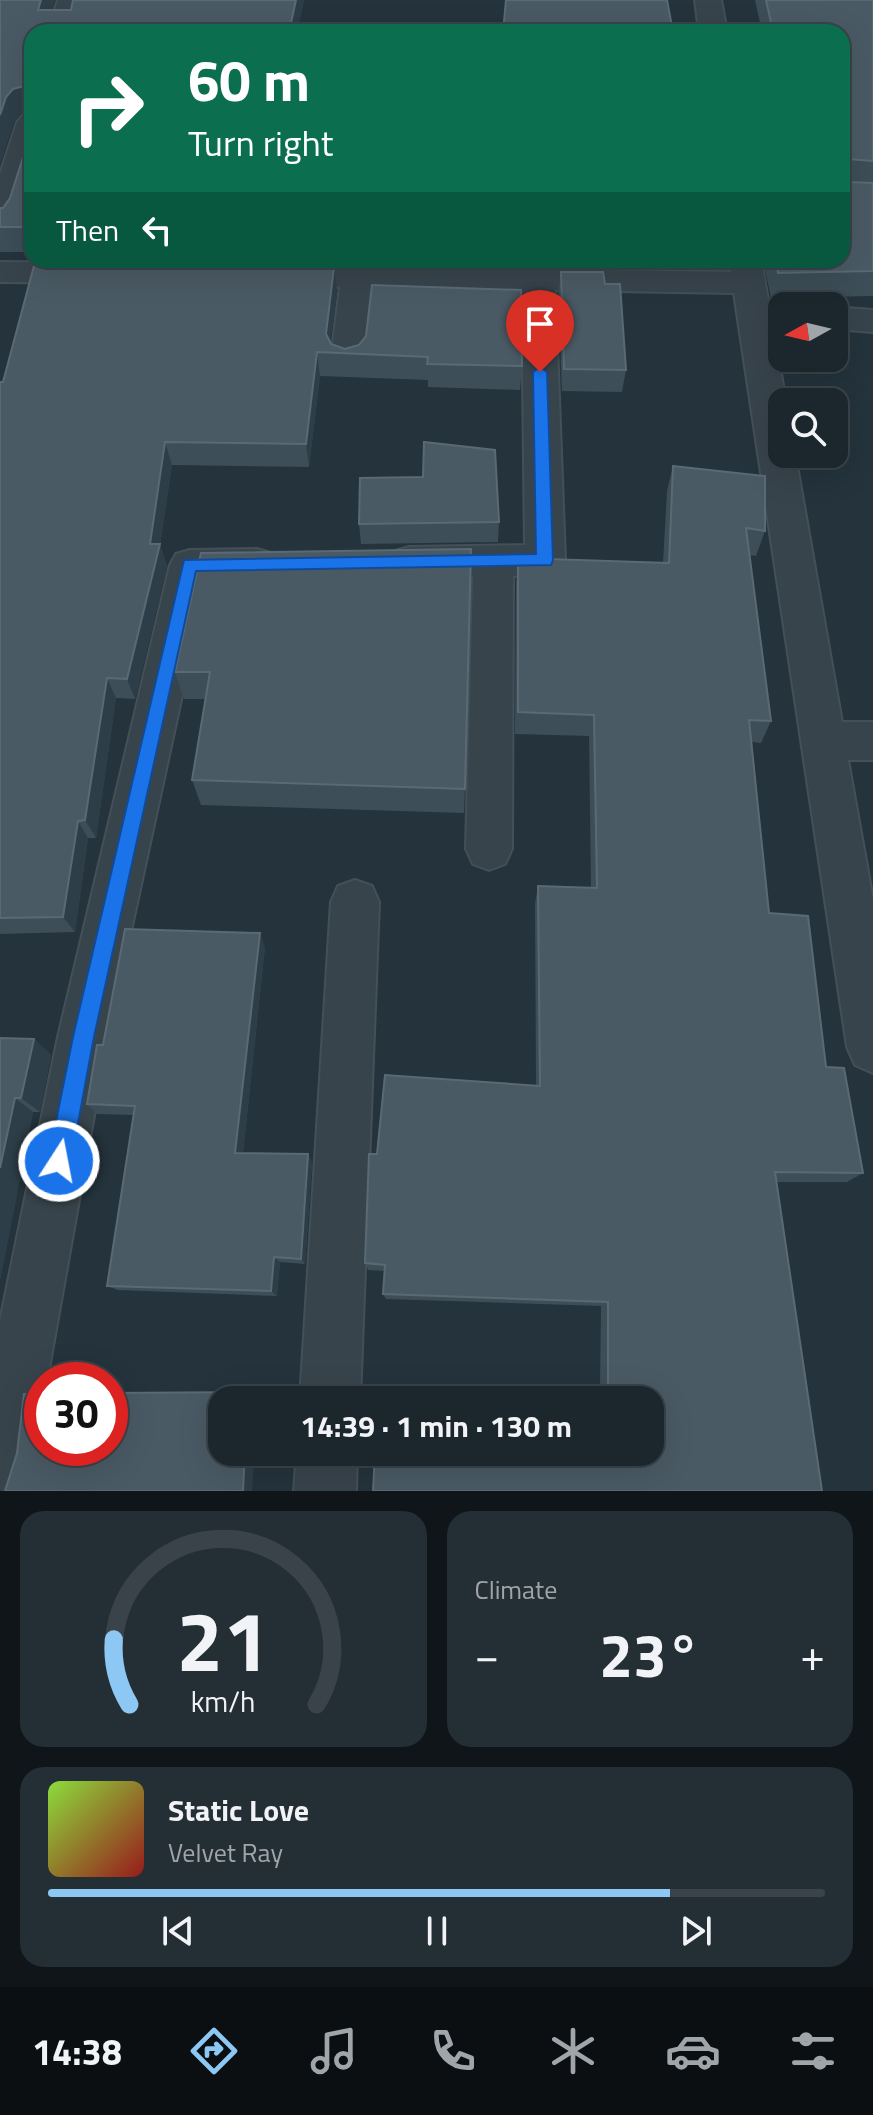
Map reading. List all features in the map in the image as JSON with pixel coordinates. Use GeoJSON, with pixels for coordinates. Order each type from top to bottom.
{"type":"FeatureCollection","features":[{"type":"Feature","properties":{"kind":"street"},"geometry":{"type":"LineString","coordinates":[[64,24],[71,0]]}},
{"type":"Feature","properties":{"kind":"street"},"geometry":{"type":"LineString","coordinates":[[708,0],[712,24]]}},
{"type":"Feature","properties":{"kind":"street"},"geometry":{"type":"LineString","coordinates":[[0,222],[24,147]]}},
{"type":"Feature","properties":{"kind":"street"},"geometry":{"type":"LineString","coordinates":[[0,272],[125,273]]}},
{"type":"Feature","properties":{"kind":"street"},"geometry":{"type":"LineString","coordinates":[[249,275],[538,278],[757,292],[822,741],[871,1024]]}},
{"type":"Feature","properties":{"kind":"street"},"geometry":{"type":"LineString","coordinates":[[348,358],[358,277]]}},
{"type":"Feature","properties":{"kind":"street"},"geometry":{"type":"LineString","coordinates":[[365,563],[545,560],[538,278]]}},
{"type":"Feature","properties":{"kind":"street"},"geometry":{"type":"LineString","coordinates":[[848,319],[873,321]]}},
{"type":"Feature","properties":{"kind":"street"},"geometry":{"type":"LineString","coordinates":[[489,849],[493,561]]}},
{"type":"Feature","properties":{"kind":"street"},"geometry":{"type":"LineString","coordinates":[[0,1472],[83,1037],[190,565],[285,564]]}},
{"type":"Feature","properties":{"kind":"street"},"geometry":{"type":"LineString","coordinates":[[822,741],[873,741]]}},
{"type":"Feature","properties":{"kind":"street"},"geometry":{"type":"LineString","coordinates":[[331,1386],[355,902]]}},
{"type":"Feature","properties":{"kind":"street"},"geometry":{"type":"LineString","coordinates":[[325,1491],[326,1466]]}},
{"type":"Feature","properties":{"kind":"building"},"geometry":{"type":"Polygon","coordinates":[[[0,0],[41,0],[38,10],[71,10],[73,0],[296,0],[291,24],[24,24],[24,86],[13,89],[6,97],[0,115],[0,0]]]}},
{"type":"Feature","properties":{"kind":"building"},"geometry":{"type":"Polygon","coordinates":[[[506,0],[667,0],[672,24],[504,24],[506,0]]]}},
{"type":"Feature","properties":{"kind":"building"},"geometry":{"type":"Polygon","coordinates":[[[766,0],[873,0],[873,161],[850,159],[850,24],[771,24],[766,0]]]}},
{"type":"Feature","properties":{"kind":"building"},"geometry":{"type":"Polygon","coordinates":[[[24,154],[24,227],[0,227],[0,208],[10,198],[24,154]]]}},
{"type":"Feature","properties":{"kind":"building"},"geometry":{"type":"Polygon","coordinates":[[[850,182],[873,183],[873,271],[778,273],[777,268],[850,268],[850,182]]]}},
{"type":"Feature","properties":{"kind":"building"},"geometry":{"type":"Polygon","coordinates":[[[33,268],[334,268],[326,334],[331,344],[345,349],[359,345],[366,336],[372,285],[521,290],[522,366],[427,364],[428,357],[317,352],[306,444],[165,442],[150,544],[160,544],[127,679],[107,678],[85,820],[78,821],[63,917],[0,918],[0,382],[3,382],[33,268]]]}},
{"type":"Feature","properties":{"kind":"building"},"geometry":{"type":"Polygon","coordinates":[[[561,272],[603,272],[605,284],[620,284],[626,370],[564,369],[561,272]]]}},
{"type":"Feature","properties":{"kind":"building"},"geometry":{"type":"Polygon","coordinates":[[[424,442],[495,450],[499,522],[359,524],[360,478],[423,477],[424,442]]]}},
{"type":"Feature","properties":{"kind":"building"},"geometry":{"type":"Polygon","coordinates":[[[673,466],[765,476],[765,531],[746,528],[771,721],[749,720],[769,913],[808,916],[826,1067],[844,1068],[863,1173],[775,1172],[822,1491],[373,1491],[374,1466],[664,1466],[664,1386],[608,1386],[608,1302],[383,1294],[385,1265],[365,1263],[369,1154],[377,1154],[385,1075],[540,1086],[538,886],[597,888],[594,715],[518,712],[518,558],[669,563],[673,466]]]}},
{"type":"Feature","properties":{"kind":"building"},"geometry":{"type":"Polygon","coordinates":[[[471,549],[465,789],[192,780],[210,672],[175,672],[201,553],[471,549]]]}},
{"type":"Feature","properties":{"kind":"building"},"geometry":{"type":"Polygon","coordinates":[[[125,929],[260,933],[235,1153],[308,1154],[301,1259],[274,1257],[271,1291],[107,1286],[135,1106],[87,1104],[97,1045],[103,1045],[125,929]]]}},
{"type":"Feature","properties":{"kind":"building"},"geometry":{"type":"Polygon","coordinates":[[[0,1038],[34,1039],[21,1098],[15,1098],[0,1168],[0,1038]]]}},
{"type":"Feature","properties":{"kind":"building"},"geometry":{"type":"Polygon","coordinates":[[[208,1392],[208,1466],[244,1466],[243,1491],[5,1491],[17,1453],[24,1394],[24,1466],[128,1466],[128,1393],[208,1392]]]}},
{"type":"Feature","properties":{"kind":"route"},"geometry":{"type":"LineString","coordinates":[[59,1161],[83,1037],[190,565],[545,560],[540,372]]}}]}
